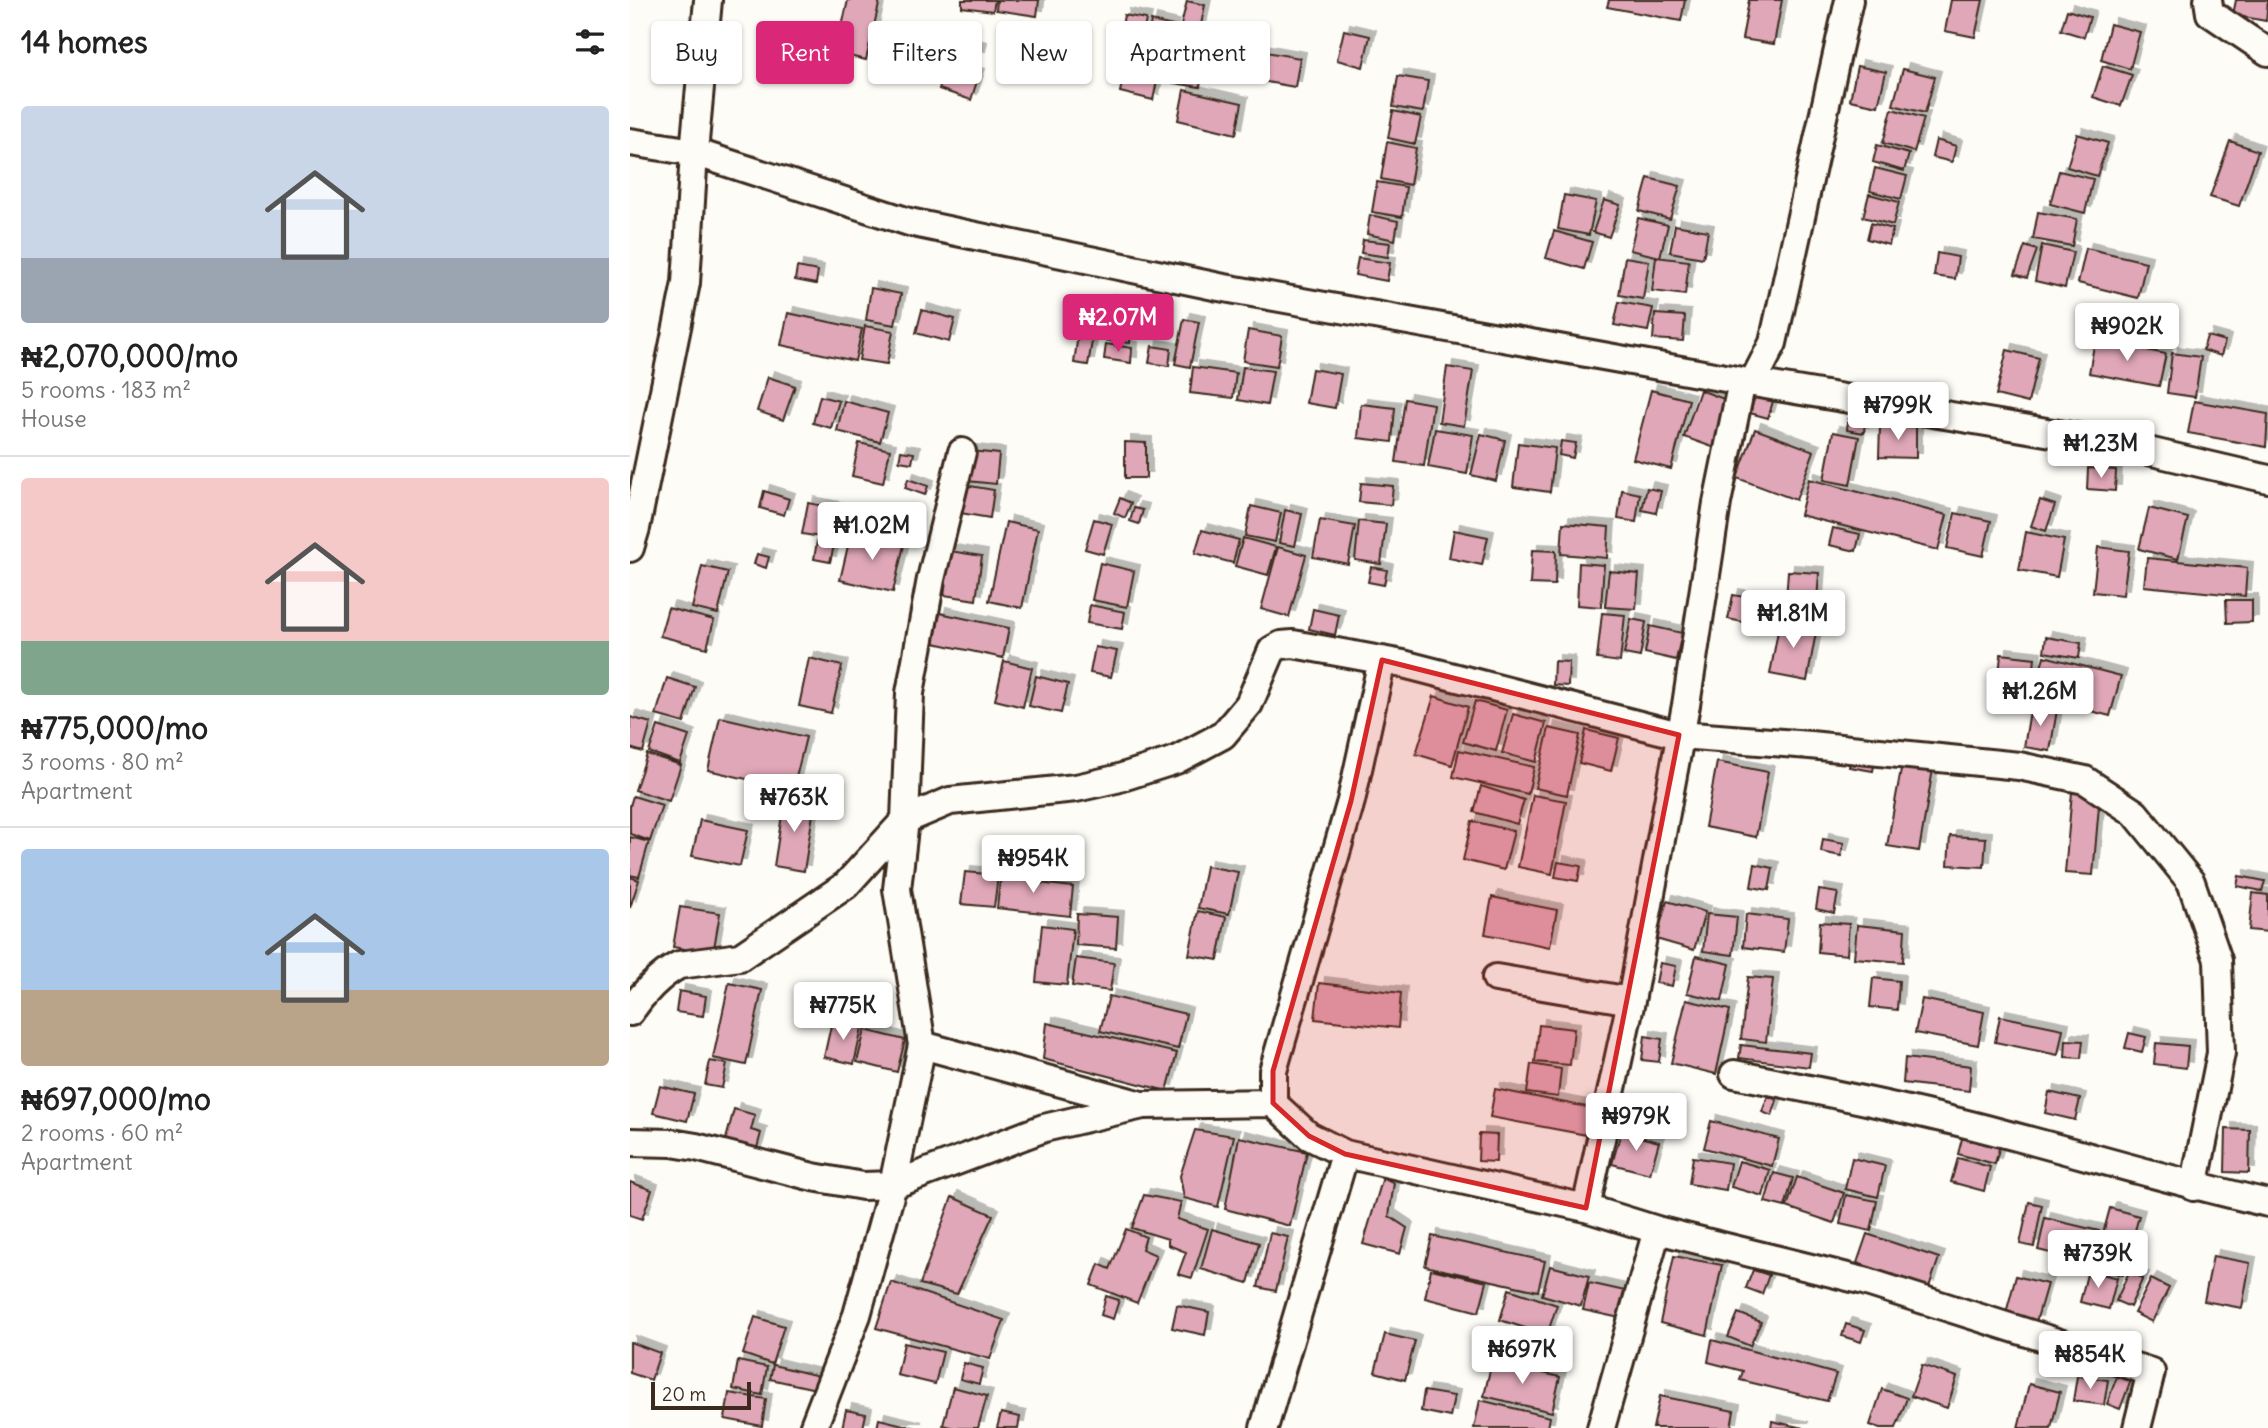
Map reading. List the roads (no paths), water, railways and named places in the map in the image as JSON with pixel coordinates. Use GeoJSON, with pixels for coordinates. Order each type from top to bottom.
{"type":"FeatureCollection","features":[{"type":"Feature","properties":{"kind":"street"},"geometry":{"type":"LineString","coordinates":[[630,548],[686,283],[694,152],[708,0]]}},
{"type":"Feature","properties":{"kind":"street"},"geometry":{"type":"LineString","coordinates":[[1587,1208],[1631,1001],[1686,705],[1717,503],[1748,382],[1773,343],[1849,0]]}},
{"type":"Feature","properties":{"kind":"street"},"geometry":{"type":"LineString","coordinates":[[2208,0],[2210,13],[2268,52]]}},
{"type":"Feature","properties":{"kind":"street"},"geometry":{"type":"LineString","coordinates":[[630,142],[694,152],[909,222],[1219,287],[1748,382],[2118,444],[2268,479]]}},
{"type":"Feature","properties":{"kind":"street"},"geometry":{"type":"LineString","coordinates":[[813,1428],[857,1315],[893,1185],[922,1045],[897,889],[905,820],[910,693],[936,555],[962,452]]}},
{"type":"Feature","properties":{"kind":"street"},"geometry":{"type":"LineString","coordinates":[[630,1012],[639,998],[670,969],[679,965],[740,957],[846,885],[905,820],[950,801],[1076,788],[1116,779],[1175,760],[1223,735],[1249,704],[1272,650],[1281,645],[1293,644],[1382,660],[1679,735],[2019,766],[2085,780],[2135,813],[2192,882],[2218,960],[2221,1053],[2194,1187]]}},
{"type":"Feature","properties":{"kind":"street"},"geometry":{"type":"LineString","coordinates":[[1273,1103],[1273,1071],[1351,801],[1382,660]]}},
{"type":"Feature","properties":{"kind":"street"},"geometry":{"type":"LineString","coordinates":[[1496,978],[1631,1001]]}},
{"type":"Feature","properties":{"kind":"street"},"geometry":{"type":"LineString","coordinates":[[922,1045],[1143,1105]]}},
{"type":"Feature","properties":{"kind":"street"},"geometry":{"type":"LineString","coordinates":[[1734,1074],[1900,1107],[2004,1133],[2194,1187],[2268,1203]]}},
{"type":"Feature","properties":{"kind":"street"},"geometry":{"type":"LineString","coordinates":[[630,1142],[673,1143],[813,1177],[863,1186],[893,1185],[1044,1128],[1143,1105],[1273,1103],[1309,1136],[1345,1154],[1587,1208],[1657,1230],[1864,1281],[2151,1372],[2137,1428]]}},
{"type":"Feature","properties":{"kind":"street"},"geometry":{"type":"LineString","coordinates":[[1264,1428],[1345,1154]]}},
{"type":"Feature","properties":{"kind":"street"},"geometry":{"type":"LineString","coordinates":[[1601,1428],[1657,1230]]}}]}
